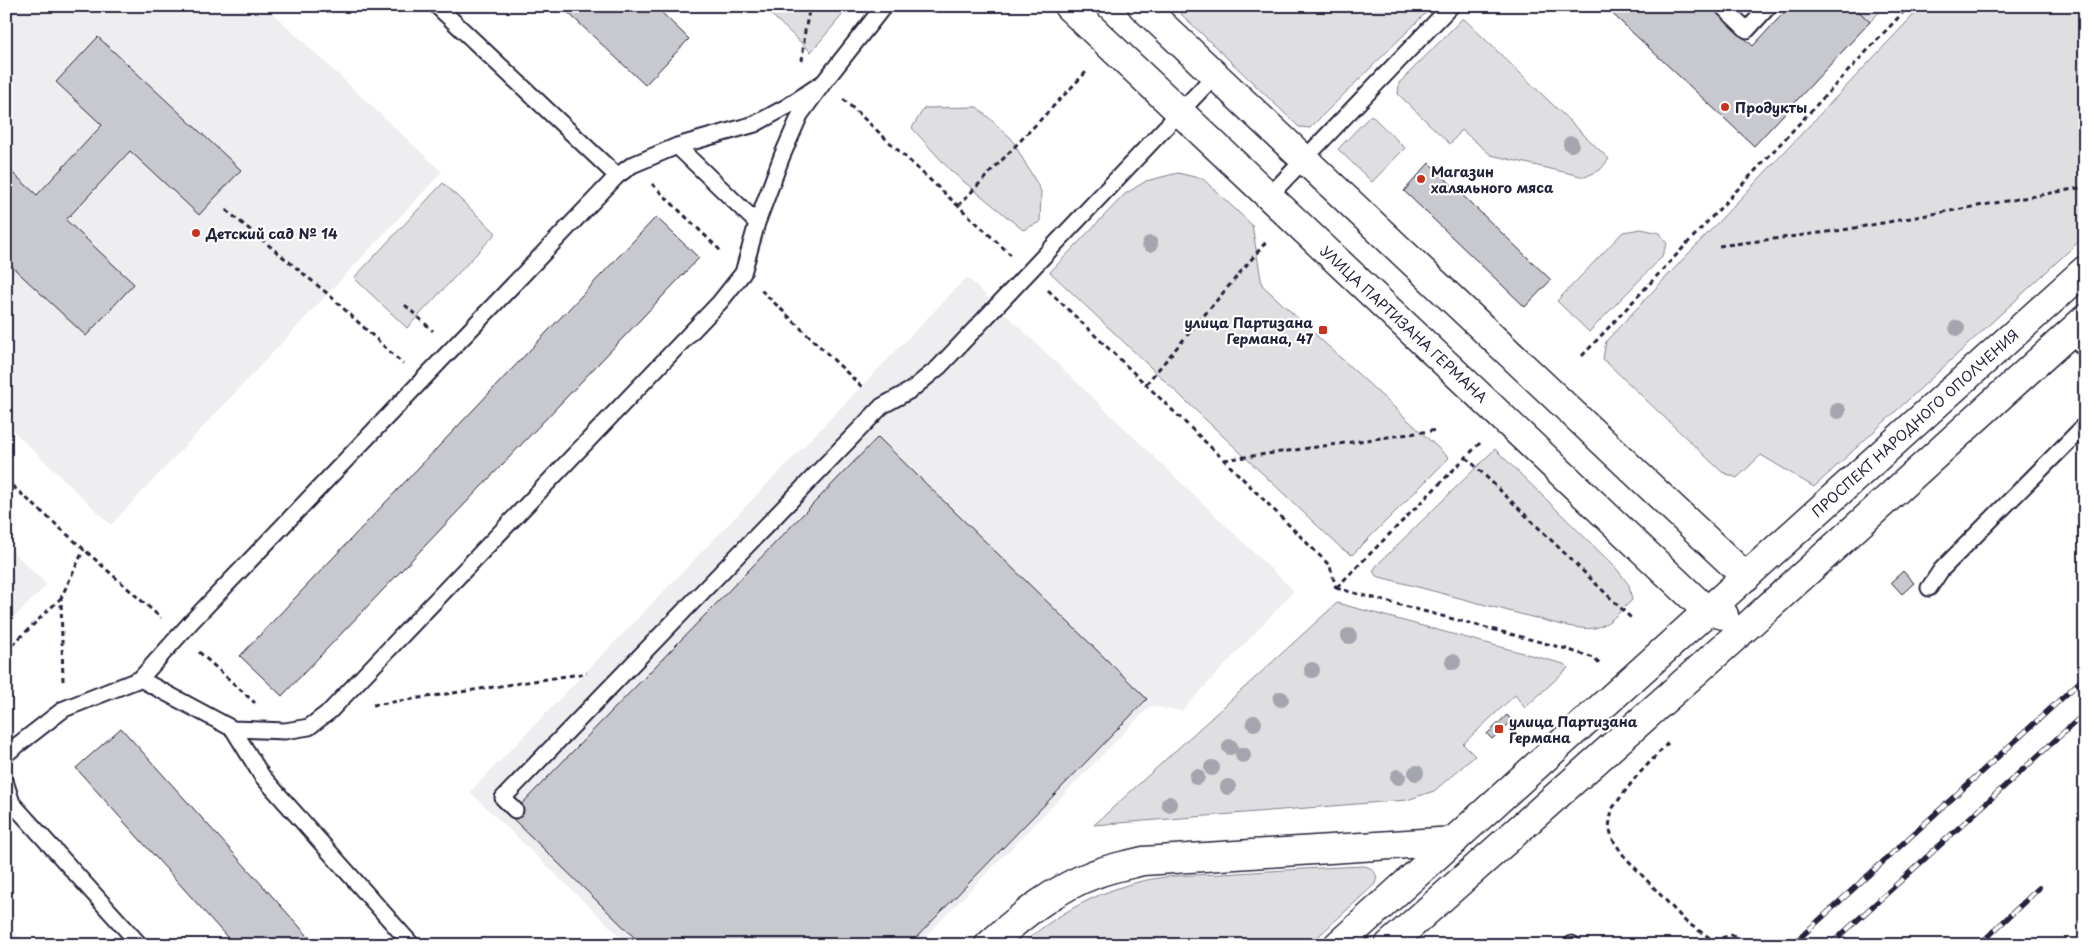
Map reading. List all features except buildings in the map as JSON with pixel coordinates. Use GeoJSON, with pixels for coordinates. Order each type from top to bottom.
{"type":"FeatureCollection","features":[{"type":"Feature","properties":{"kind":"main road","name":"УЛИЦА ПАРТИЗАНА ГЕРМАНА"},"geometry":{"type":"LineString","coordinates":[[1068,6],[1708,611],[1752,622]]}},
{"type":"Feature","properties":{"kind":"main road"},"geometry":{"type":"LineString","coordinates":[[1142,6],[1746,576],[1752,622]]}},
{"type":"Feature","properties":{"kind":"main road","name":"ПРОСПЕКТ НАРОДНОГО ОПОЛЧЕНИЯ"},"geometry":{"type":"LineString","coordinates":[[1338,945],[2085,270]]}},
{"type":"Feature","properties":{"kind":"main road"},"geometry":{"type":"LineString","coordinates":[[1389,945],[2079,334]]}},
{"type":"Feature","properties":{"kind":"main road"},"geometry":{"type":"LineString","coordinates":[[989,945],[1021,916],[1052,895],[1095,874],[1143,861],[1454,841]]}},
{"type":"Feature","properties":{"kind":"lane"},"geometry":{"type":"LineString","coordinates":[[437,6],[617,176]]}},
{"type":"Feature","properties":{"kind":"lane"},"geometry":{"type":"LineString","coordinates":[[140,679],[234,729],[285,731],[309,726],[330,711],[720,302],[743,273],[757,224],[782,156],[800,115],[884,6]]}},
{"type":"Feature","properties":{"kind":"lane"},"geometry":{"type":"LineString","coordinates":[[1269,196],[1451,6]]}},
{"type":"Feature","properties":{"kind":"lane"},"geometry":{"type":"LineString","coordinates":[[1722,6],[1747,30],[1769,6]]}},
{"type":"Feature","properties":{"kind":"lane"},"geometry":{"type":"LineString","coordinates":[[515,810],[503,798],[882,406],[911,390],[939,367],[1215,75]]}},
{"type":"Feature","properties":{"kind":"lane"},"geometry":{"type":"LineString","coordinates":[[6,754],[64,709],[140,679],[617,176],[632,165],[677,146],[755,124],[788,106],[824,82]]}},
{"type":"Feature","properties":{"kind":"lane"},"geometry":{"type":"LineString","coordinates":[[677,146],[757,224]]}},
{"type":"Feature","properties":{"kind":"lane"},"geometry":{"type":"LineString","coordinates":[[1929,588],[1941,570],[2085,425]]}},
{"type":"Feature","properties":{"kind":"lane"},"geometry":{"type":"LineString","coordinates":[[234,729],[262,776],[412,945]]}},
{"type":"Feature","properties":{"kind":"lane"},"geometry":{"type":"LineString","coordinates":[[6,784],[12,803],[140,945]]}},
{"type":"Feature","properties":{"kind":"path"},"geometry":{"type":"LineString","coordinates":[[802,61],[810,6]]}},
{"type":"Feature","properties":{"kind":"path"},"geometry":{"type":"LineString","coordinates":[[1582,356],[1910,6]]}},
{"type":"Feature","properties":{"kind":"path"},"geometry":{"type":"LineString","coordinates":[[958,206],[1081,77]]}},
{"type":"Feature","properties":{"kind":"path"},"geometry":{"type":"LineString","coordinates":[[824,82],[1029,271],[1224,460],[1330,566],[1336,588]]}},
{"type":"Feature","properties":{"kind":"path"},"geometry":{"type":"LineString","coordinates":[[1720,246],[1843,230],[2085,187]]}},
{"type":"Feature","properties":{"kind":"path"},"geometry":{"type":"LineString","coordinates":[[226,210],[328,294],[421,381]]}},
{"type":"Feature","properties":{"kind":"path"},"geometry":{"type":"LineString","coordinates":[[1146,385],[1266,242]]}},
{"type":"Feature","properties":{"kind":"path"},"geometry":{"type":"LineString","coordinates":[[405,305],[452,349]]}},
{"type":"Feature","properties":{"kind":"path"},"geometry":{"type":"LineString","coordinates":[[1224,460],[1437,430]]}},
{"type":"Feature","properties":{"kind":"path"},"geometry":{"type":"LineString","coordinates":[[1336,588],[1485,438]]}},
{"type":"Feature","properties":{"kind":"path"},"geometry":{"type":"LineString","coordinates":[[1466,457],[1632,619]]}},
{"type":"Feature","properties":{"kind":"path"},"geometry":{"type":"LineString","coordinates":[[6,480],[285,731]]}},
{"type":"Feature","properties":{"kind":"path"},"geometry":{"type":"LineString","coordinates":[[6,652],[61,598],[84,549]]}},
{"type":"Feature","properties":{"kind":"path"},"geometry":{"type":"LineString","coordinates":[[1336,588],[1570,650],[1594,658],[1603,668]]}},
{"type":"Feature","properties":{"kind":"path"},"geometry":{"type":"LineString","coordinates":[[61,598],[64,709]]}},
{"type":"Feature","properties":{"kind":"path"},"geometry":{"type":"LineString","coordinates":[[330,711],[631,666]]}},
{"type":"Feature","properties":{"kind":"path"},"geometry":{"type":"LineString","coordinates":[[1670,741],[1635,778],[1612,809],[1609,827],[1613,840],[1624,856],[1686,922],[1712,940],[1732,935],[1744,945]]}},
{"type":"Feature","properties":{"kind":"shaded area","name":"Детский сад № 14"},"geometry":{"type":"Polygon","coordinates":[[[6,6],[265,6],[442,172],[111,525],[6,424],[6,6]]]}},
{"type":"Feature","properties":{"kind":"shaded area"},"geometry":{"type":"Polygon","coordinates":[[[762,6],[850,6],[811,52],[762,6]]]}},
{"type":"Feature","properties":{"kind":"shaded area"},"geometry":{"type":"Polygon","coordinates":[[[1188,6],[1433,6],[1310,128],[1299,127],[1181,14],[1188,6]]]}},
{"type":"Feature","properties":{"kind":"shaded area"},"geometry":{"type":"Polygon","coordinates":[[[1853,6],[1885,6],[1870,22],[1853,6]]]}},
{"type":"Feature","properties":{"kind":"shaded area"},"geometry":{"type":"Polygon","coordinates":[[[1922,6],[2085,6],[2085,236],[1814,487],[1761,455],[1737,478],[1722,472],[1603,359],[1606,341],[1922,6]]]}},
{"type":"Feature","properties":{"kind":"shaded area"},"geometry":{"type":"Polygon","coordinates":[[[1463,18],[1609,159],[1600,170],[1585,177],[1491,155],[1462,130],[1450,144],[1398,94],[1399,83],[1463,18]]]}},
{"type":"Feature","properties":{"kind":"shaded area"},"geometry":{"type":"Polygon","coordinates":[[[977,107],[1011,138],[1041,191],[1040,222],[1023,230],[951,171],[912,128],[924,108],[977,107]]]}},
{"type":"Feature","properties":{"kind":"shaded area"},"geometry":{"type":"Polygon","coordinates":[[[1371,115],[1405,148],[1372,182],[1338,149],[1371,115]]]}},
{"type":"Feature","properties":{"kind":"shaded area"},"geometry":{"type":"Polygon","coordinates":[[[1178,173],[1203,179],[1252,225],[1262,285],[1449,458],[1352,555],[1342,549],[1050,272],[1125,194],[1146,181],[1178,173]]]}},
{"type":"Feature","properties":{"kind":"shaded area"},"geometry":{"type":"Polygon","coordinates":[[[443,183],[496,233],[407,328],[354,278],[443,183]]]}},
{"type":"Feature","properties":{"kind":"shaded area"},"geometry":{"type":"Polygon","coordinates":[[[1641,229],[1660,233],[1667,244],[1661,258],[1589,332],[1557,301],[1623,232],[1641,229]]]}},
{"type":"Feature","properties":{"kind":"shaded area"},"geometry":{"type":"Polygon","coordinates":[[[967,277],[1294,591],[1182,711],[1150,706],[917,945],[629,945],[470,792],[967,277]]]}},
{"type":"Feature","properties":{"kind":"shaded area"},"geometry":{"type":"Polygon","coordinates":[[[1495,449],[1616,568],[1629,585],[1632,600],[1614,618],[1600,627],[1572,627],[1376,576],[1373,571],[1377,565],[1495,449]]]}},
{"type":"Feature","properties":{"kind":"shaded area"},"geometry":{"type":"Polygon","coordinates":[[[6,545],[47,585],[6,625],[6,545]]]}},
{"type":"Feature","properties":{"kind":"shaded area"},"geometry":{"type":"Polygon","coordinates":[[[1337,603],[1564,664],[1568,668],[1525,708],[1515,695],[1463,744],[1475,756],[1434,791],[1407,800],[1094,825],[1337,603]]]}},
{"type":"Feature","properties":{"kind":"shaded area"},"geometry":{"type":"Polygon","coordinates":[[[1363,866],[1375,872],[1377,877],[1375,884],[1309,945],[1021,945],[1048,924],[1076,906],[1106,892],[1138,882],[1180,876],[1363,866]]]}},
{"type":"Feature","properties":{"kind":"shaded area"},"geometry":{"type":"Polygon","coordinates":[[[6,923],[27,945],[6,945],[6,923]]]}},
{"type":"Feature","properties":{"kind":"railway"},"geometry":{"type":"LineString","coordinates":[[1792,945],[2085,677]]}},
{"type":"Feature","properties":{"kind":"railway"},"geometry":{"type":"LineString","coordinates":[[1830,945],[2085,713]]}},
{"type":"Feature","properties":{"kind":"railway"},"geometry":{"type":"LineString","coordinates":[[1979,945],[2039,888]]}},
{"type":"Feature","properties":{"kind":"place","name":"Продукты"},"geometry":{"type":"Point","coordinates":[1725,107]}},
{"type":"Feature","properties":{"kind":"place","name":"Магазин халяльного мяса"},"geometry":{"type":"Point","coordinates":[1421,179]}},
{"type":"Feature","properties":{"kind":"place","name":"Детский сад № 14"},"geometry":{"type":"Point","coordinates":[196,233]}},
{"type":"Feature","properties":{"kind":"place","name":"улица Партизана Германа, 47"},"geometry":{"type":"Point","coordinates":[1323,330]}},
{"type":"Feature","properties":{"kind":"place","name":"улица Партизана Германа"},"geometry":{"type":"Point","coordinates":[1499,729]}}]}
